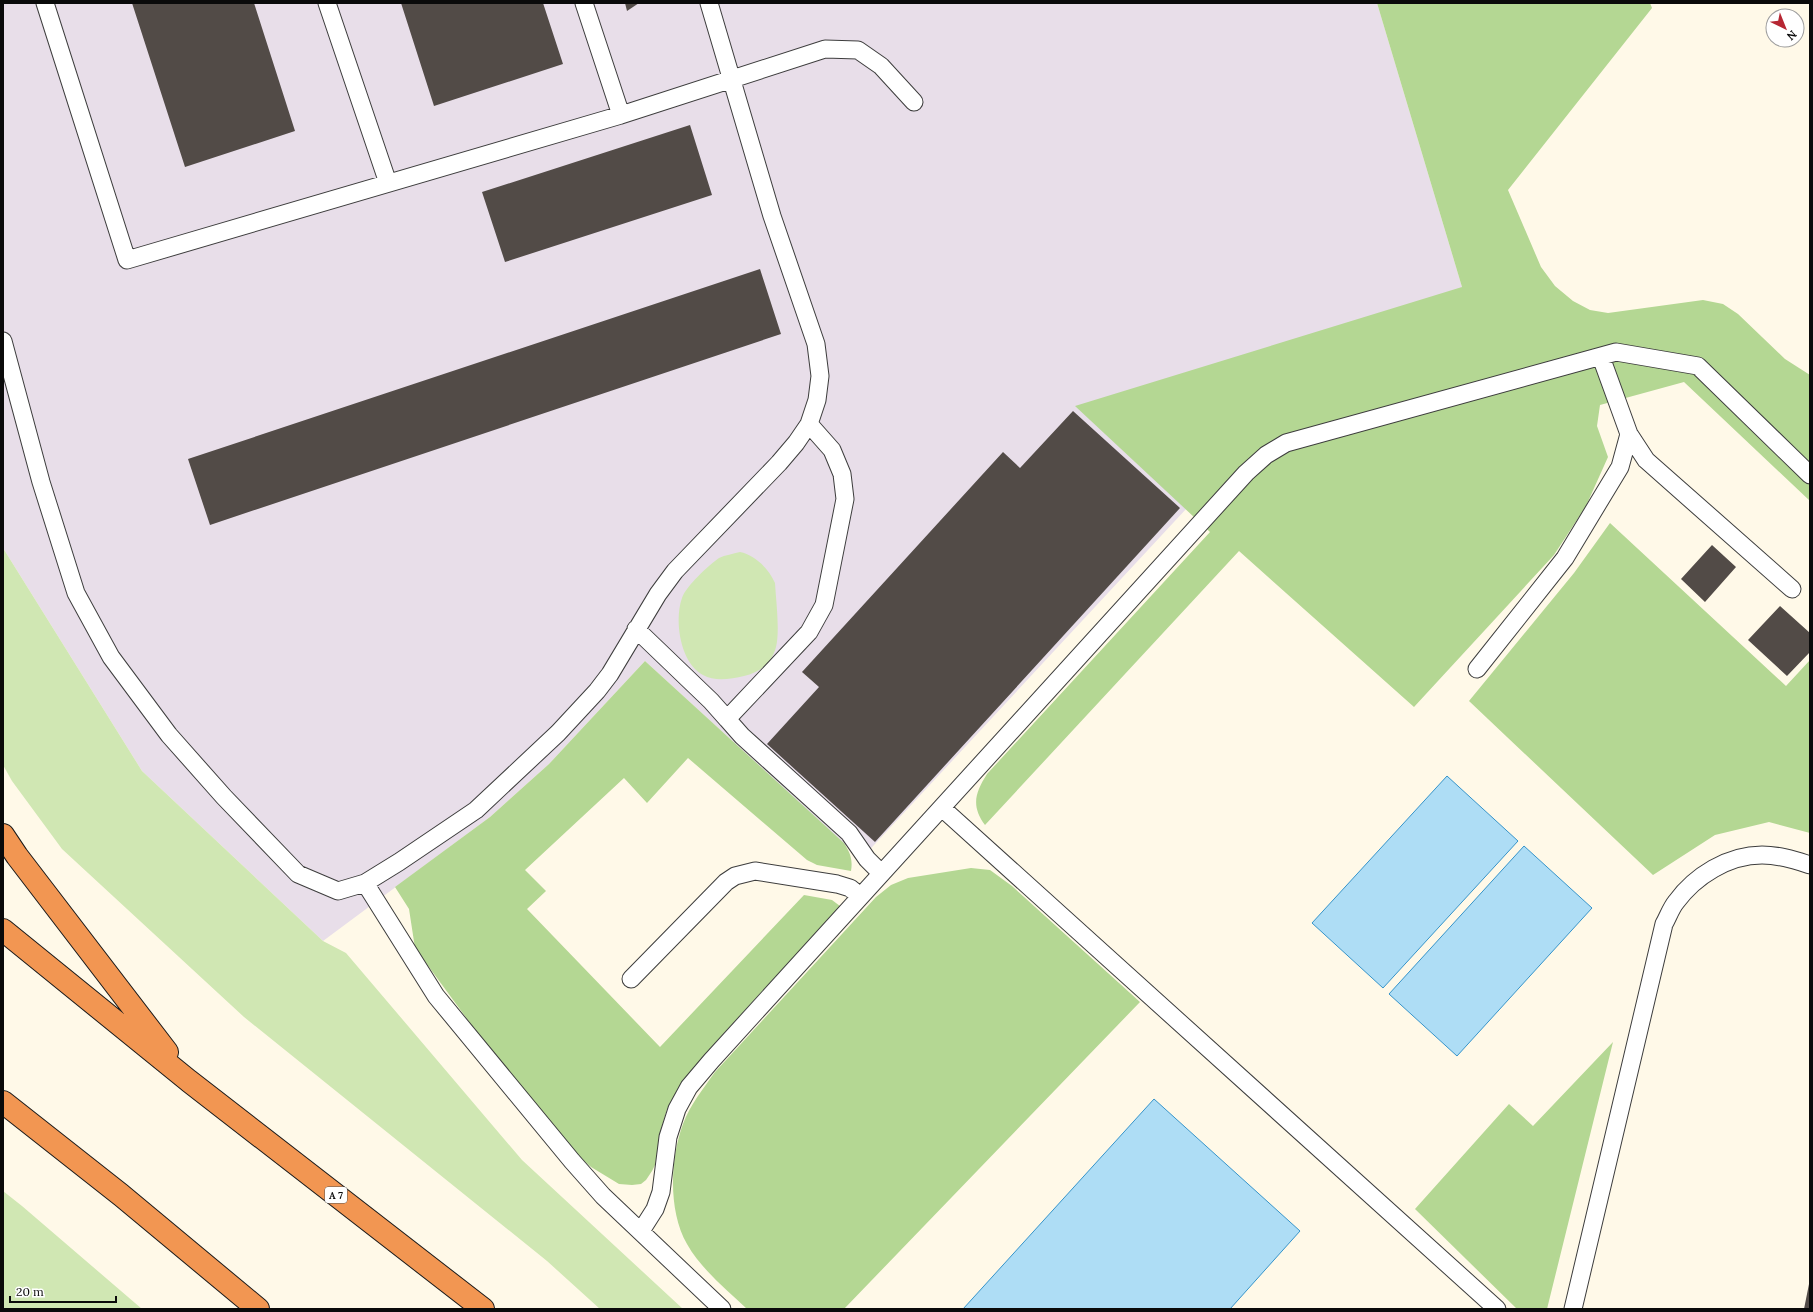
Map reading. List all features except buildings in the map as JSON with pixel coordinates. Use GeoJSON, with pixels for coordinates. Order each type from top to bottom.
{"type":"FeatureCollection","features":[{"type":"Feature","properties":{"kind":"highway"},"geometry":{"type":"LineString","coordinates":[[3,835],[189,1081]]}},
{"type":"Feature","properties":{"kind":"highway","name":"A 7"},"geometry":{"type":"LineString","coordinates":[[3,930],[189,1081],[483,1309]]}},
{"type":"Feature","properties":{"kind":"highway"},"geometry":{"type":"LineString","coordinates":[[3,1102],[121,1195],[258,1309]]}},
{"type":"Feature","properties":{"kind":"lane"},"geometry":{"type":"LineString","coordinates":[[45,3],[126,260],[620,115],[825,49],[858,50],[881,66],[914,102]]}},
{"type":"Feature","properties":{"kind":"lane"},"geometry":{"type":"LineString","coordinates":[[327,3],[388,183]]}},
{"type":"Feature","properties":{"kind":"lane"},"geometry":{"type":"LineString","coordinates":[[584,3],[620,115]]}},
{"type":"Feature","properties":{"kind":"lane"},"geometry":{"type":"LineString","coordinates":[[3,341],[41,482],[76,593],[111,657],[169,735],[224,797],[298,874],[338,891],[365,883],[476,810],[558,733],[597,691],[610,674],[658,594],[675,571],[779,463],[796,443],[808,424],[817,400],[820,376],[816,344],[772,216],[709,3]]}},
{"type":"Feature","properties":{"kind":"lane"},"geometry":{"type":"LineString","coordinates":[[641,1231],[655,1209],[661,1192],[668,1137],[677,1109],[689,1087],[711,1060],[1246,473],[1266,455],[1286,443],[1616,352],[1698,366],[1810,475]]}},
{"type":"Feature","properties":{"kind":"lane"},"geometry":{"type":"LineString","coordinates":[[1601,357],[1629,434],[1646,460],[1792,589]]}},
{"type":"Feature","properties":{"kind":"lane"},"geometry":{"type":"LineString","coordinates":[[727,719],[809,632],[824,605],[845,499],[842,474],[832,450],[808,424]]}},
{"type":"Feature","properties":{"kind":"lane"},"geometry":{"type":"LineString","coordinates":[[1477,669],[1566,558],[1620,467],[1629,434]]}},
{"type":"Feature","properties":{"kind":"lane"},"geometry":{"type":"LineString","coordinates":[[636,629],[711,701],[742,736],[849,833],[867,859],[881,873]]}},
{"type":"Feature","properties":{"kind":"lane"},"geometry":{"type":"LineString","coordinates":[[942,808],[1497,1309]]}},
{"type":"Feature","properties":{"kind":"lane"},"geometry":{"type":"LineString","coordinates":[[1573,1309],[1664,924],[1675,903],[1691,885],[1712,869],[1734,859],[1761,855],[1784,857],[1810,865]]}},
{"type":"Feature","properties":{"kind":"lane"},"geometry":{"type":"LineString","coordinates":[[631,979],[726,882],[745,872],[755,871],[837,884],[850,888],[860,896]]}},
{"type":"Feature","properties":{"kind":"lane"},"geometry":{"type":"LineString","coordinates":[[365,883],[436,996],[572,1161],[603,1196],[722,1309]]}},
{"type":"Feature","properties":{"kind":"shaded area"},"geometry":{"type":"Polygon","coordinates":[[[3,3],[1377,3],[1462,287],[1226,466],[861,859],[645,661],[549,764],[490,817],[323,941],[142,771],[3,548],[3,3]]]}},
{"type":"Feature","properties":{"kind":"green space"},"geometry":{"type":"Polygon","coordinates":[[[1377,3],[1650,3],[1652,8],[1508,190],[1541,267],[1555,286],[1573,301],[1590,310],[1608,313],[1703,300],[1723,304],[1738,314],[1785,359],[1810,375],[1810,501],[1684,382],[1600,405],[1597,426],[1608,457],[1586,506],[1554,555],[1414,707],[1239,551],[985,825],[978,812],[976,800],[977,793],[987,774],[1210,532],[1075,406],[1462,287],[1377,3]]]}},
{"type":"Feature","properties":{"kind":"green space"},"geometry":{"type":"Polygon","coordinates":[[[1610,523],[1786,686],[1810,660],[1810,833],[1769,822],[1715,835],[1653,875],[1469,701],[1574,573],[1610,523]]]}},
{"type":"Feature","properties":{"kind":"green space"},"geometry":{"type":"Polygon","coordinates":[[[3,548],[142,771],[323,941],[346,953],[522,1160],[683,1309],[600,1309],[547,1261],[244,1017],[62,849],[12,781],[3,765],[3,548]]]}},
{"type":"Feature","properties":{"kind":"green space"},"geometry":{"type":"Polygon","coordinates":[[[740,552],[751,556],[761,563],[775,583],[778,624],[776,647],[772,658],[755,672],[734,678],[713,679],[703,675],[695,669],[684,651],[679,629],[680,607],[684,593],[704,571],[719,558],[740,552]]]}},
{"type":"Feature","properties":{"kind":"green space"},"geometry":{"type":"Polygon","coordinates":[[[645,661],[844,843],[850,856],[852,867],[851,871],[817,865],[807,860],[688,758],[647,803],[624,778],[525,870],[546,891],[527,909],[660,1047],[804,895],[832,900],[840,906],[716,1042],[680,1085],[667,1109],[661,1129],[655,1165],[646,1180],[641,1184],[632,1185],[619,1184],[591,1167],[574,1152],[495,1057],[415,948],[409,909],[395,887],[490,817],[549,764],[645,661]]]}},
{"type":"Feature","properties":{"kind":"green space"},"geometry":{"type":"Polygon","coordinates":[[[971,868],[990,870],[1012,886],[1140,1002],[844,1309],[747,1309],[699,1262],[687,1244],[681,1231],[674,1201],[673,1185],[675,1153],[683,1124],[689,1110],[715,1072],[876,897],[891,885],[908,878],[971,868]]]}},
{"type":"Feature","properties":{"kind":"green space"},"geometry":{"type":"Polygon","coordinates":[[[1613,1042],[1547,1309],[1517,1309],[1415,1209],[1509,1104],[1533,1126],[1613,1042]]]}},
{"type":"Feature","properties":{"kind":"green space"},"geometry":{"type":"Polygon","coordinates":[[[3,1191],[22,1206],[142,1309],[3,1309],[3,1191]]]}},
{"type":"Feature","properties":{"kind":"water"},"geometry":{"type":"Polygon","coordinates":[[[1447,776],[1518,841],[1383,988],[1312,923],[1447,776]]]}},
{"type":"Feature","properties":{"kind":"water"},"geometry":{"type":"Polygon","coordinates":[[[1524,846],[1592,908],[1457,1056],[1389,994],[1524,846]]]}},
{"type":"Feature","properties":{"kind":"water"},"geometry":{"type":"Polygon","coordinates":[[[1154,1099],[1300,1231],[1230,1309],[963,1309],[1154,1099]]]}}]}
